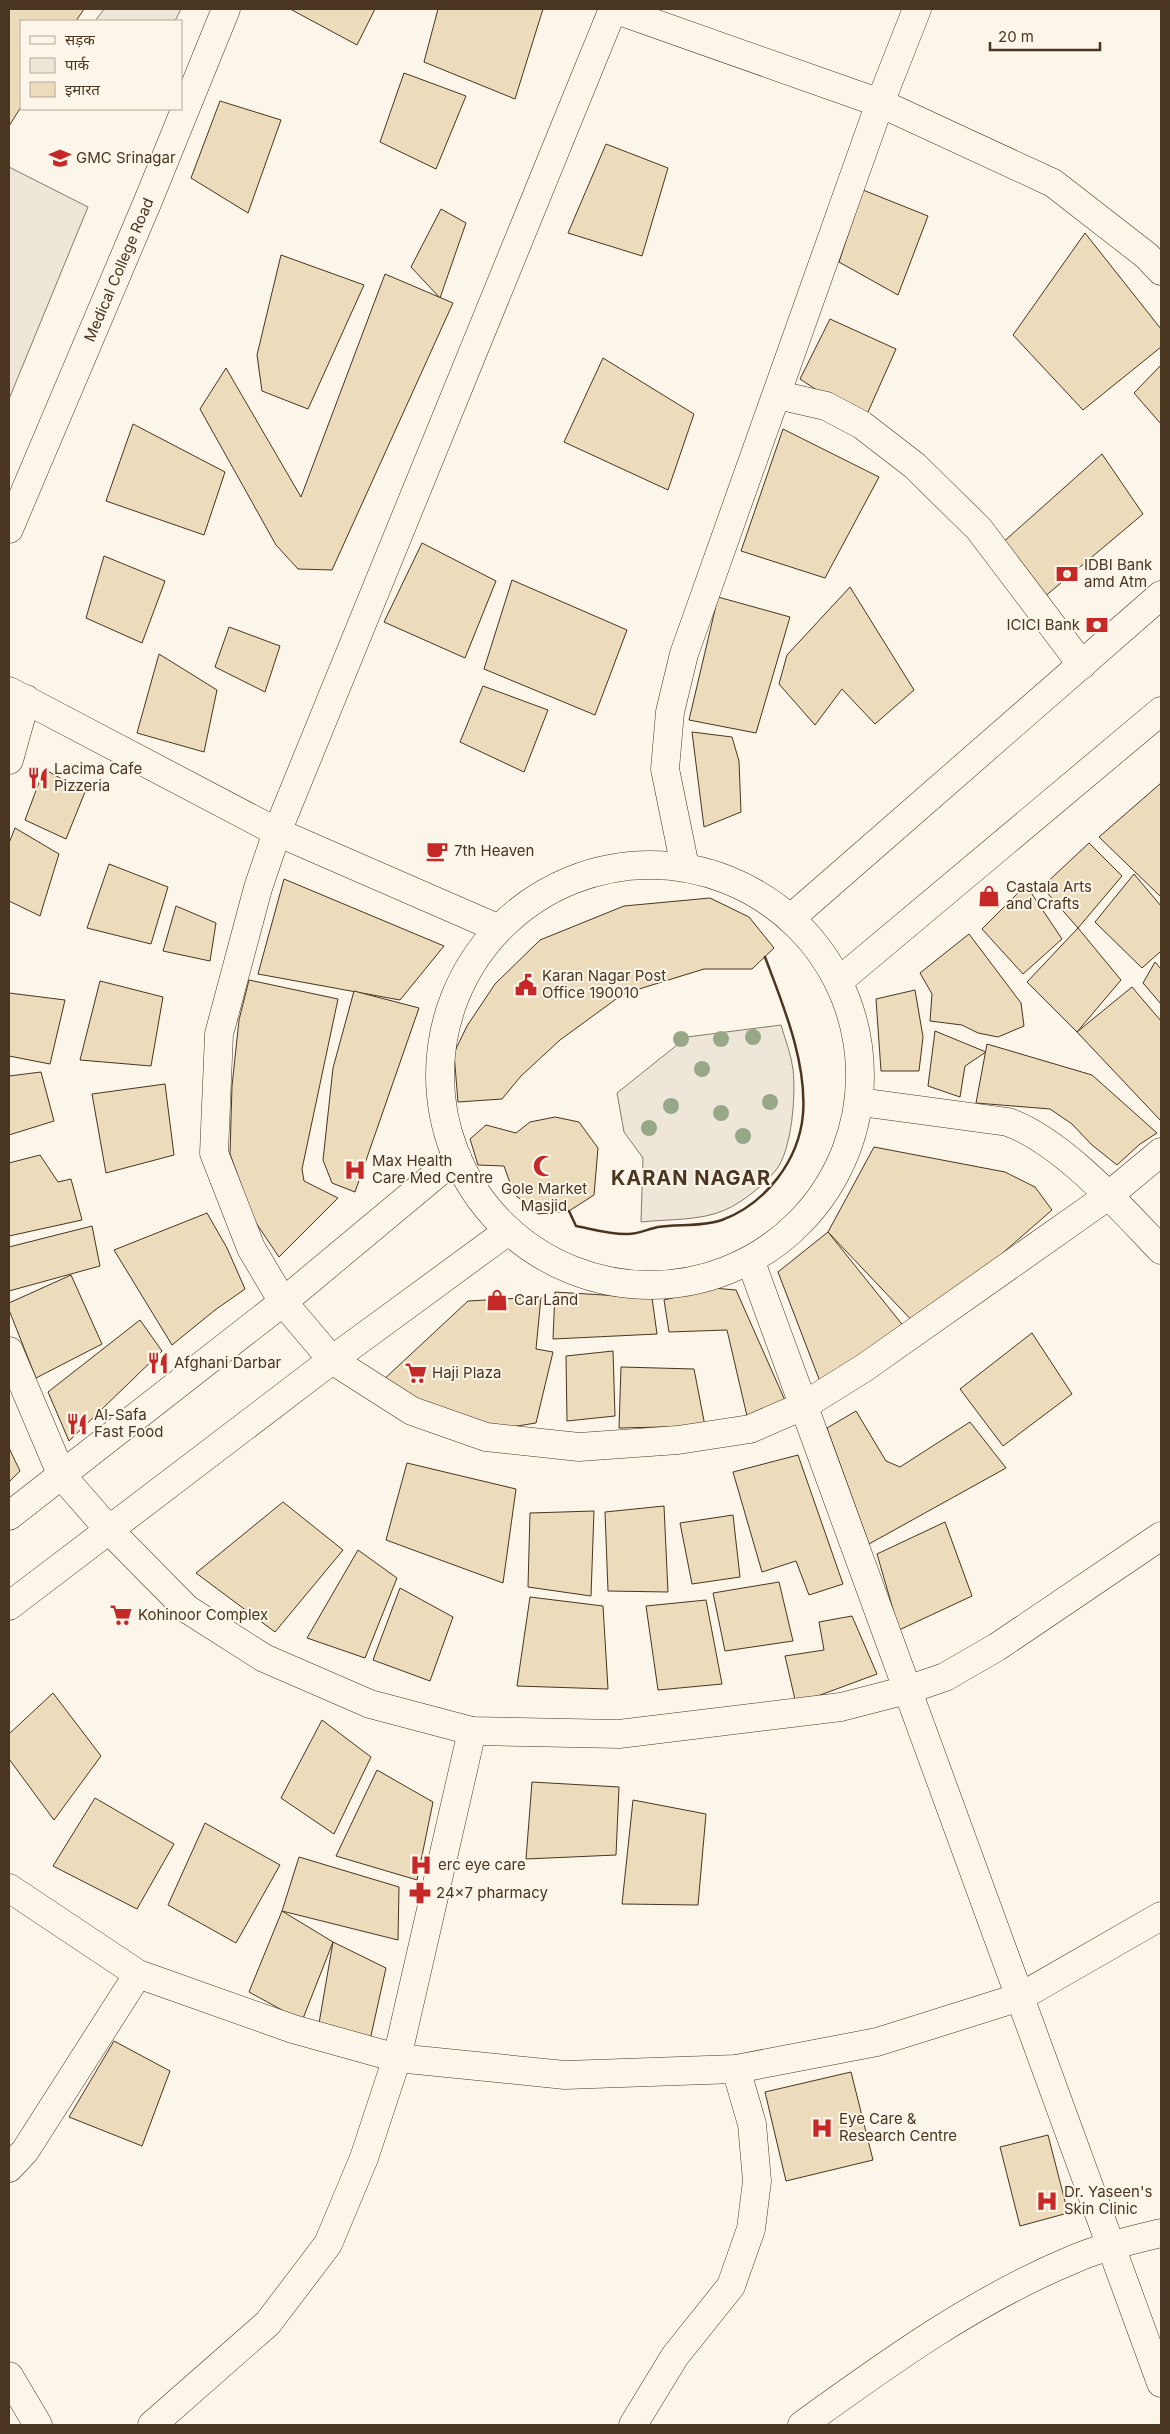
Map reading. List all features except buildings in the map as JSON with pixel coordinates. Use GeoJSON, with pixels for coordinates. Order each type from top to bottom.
{"type":"FeatureCollection","features":[{"type":"Feature","properties":{"kind":"street","name":"Medical College Road"},"geometry":{"type":"LineString","coordinates":[[12,513],[145,210],[226,9]]}},
{"type":"Feature","properties":{"kind":"street"},"geometry":{"type":"LineString","coordinates":[[1161,272],[1147,256],[1052,183],[880,103],[614,9],[277,832],[258,888],[219,1034],[214,1153],[250,1248],[283,1302],[332,1360],[412,1411],[486,1437],[579,1448],[678,1440],[750,1429],[803,1406],[864,1368],[1108,1196],[1161,1152]]}},
{"type":"Feature","properties":{"kind":"street"},"geometry":{"type":"LineString","coordinates":[[685,867],[665,770],[670,712],[684,654],[778,395],[880,103],[917,9]]}},
{"type":"Feature","properties":{"kind":"street"},"geometry":{"type":"LineString","coordinates":[[778,395],[826,406],[862,424],[915,466],[979,529],[1082,665]]}},
{"type":"Feature","properties":{"kind":"street"},"geometry":{"type":"LineString","coordinates":[[791,918],[1161,595]]}},
{"type":"Feature","properties":{"kind":"street"},"geometry":{"type":"LineString","coordinates":[[9,760],[17,695],[277,832],[495,927]]}},
{"type":"Feature","properties":{"kind":"street"},"geometry":{"type":"LineString","coordinates":[[839,981],[1161,711]]}},
{"type":"Feature","properties":{"kind":"street"},"geometry":{"type":"LineString","coordinates":[[625,865],[685,867],[742,885],[791,918],[818,947],[839,981],[857,1031],[860,1102],[846,1156],[808,1217],[751,1262],[693,1283],[632,1287],[572,1272],[538,1255],[508,1231],[478,1197],[456,1156],[442,1105],[442,1051],[454,999],[495,927],[567,881],[625,865]]}},
{"type":"Feature","properties":{"kind":"street"},"geometry":{"type":"LineString","coordinates":[[860,1102],[1015,1124],[1028,1129],[1049,1144],[1108,1196],[1161,1250]]}},
{"type":"Feature","properties":{"kind":"street"},"geometry":{"type":"LineString","coordinates":[[9,1516],[283,1302],[456,1156]]}},
{"type":"Feature","properties":{"kind":"street"},"geometry":{"type":"LineString","coordinates":[[9,1606],[332,1360],[508,1231]]}},
{"type":"Feature","properties":{"kind":"street"},"geometry":{"type":"LineString","coordinates":[[751,1262],[1161,2383]]}},
{"type":"Feature","properties":{"kind":"street"},"geometry":{"type":"LineString","coordinates":[[9,1351],[62,1476],[110,1530],[187,1609],[264,1658],[370,1704],[472,1731],[619,1734],[842,1707],[907,1690],[945,1677],[997,1647],[1161,1536]]}},
{"type":"Feature","properties":{"kind":"street"},"geometry":{"type":"LineString","coordinates":[[152,2425],[268,2323],[328,2244],[364,2158],[397,2058],[472,1731]]}},
{"type":"Feature","properties":{"kind":"street"},"geometry":{"type":"LineString","coordinates":[[9,1888],[138,1974],[293,2029],[397,2058],[565,2075],[736,2070],[877,2042],[1020,1997],[1161,1916]]}},
{"type":"Feature","properties":{"kind":"street"},"geometry":{"type":"LineString","coordinates":[[9,2168],[25,2151],[138,1974]]}},
{"type":"Feature","properties":{"kind":"street"},"geometry":{"type":"LineString","coordinates":[[633,2425],[675,2356],[731,2286],[751,2229],[756,2171],[752,2124],[736,2070]]}},
{"type":"Feature","properties":{"kind":"street"},"geometry":{"type":"LineString","coordinates":[[802,2425],[958,2318],[1013,2288],[1074,2259],[1111,2246],[1161,2233]]}},
{"type":"Feature","properties":{"kind":"street"},"geometry":{"type":"LineString","coordinates":[[9,2376],[38,2425]]}},
{"type":"Feature","properties":{"kind":"green space"},"geometry":{"type":"Polygon","coordinates":[[[104,9],[181,9],[176,20],[96,20],[104,9]]]}},
{"type":"Feature","properties":{"kind":"green space"},"geometry":{"type":"Polygon","coordinates":[[[9,167],[88,207],[9,399],[9,167]]]}},
{"type":"Feature","properties":{"kind":"green space"},"geometry":{"type":"Polygon","coordinates":[[[781,1025],[792,1063],[794,1093],[792,1121],[786,1149],[776,1170],[753,1193],[715,1214],[695,1218],[641,1222],[643,1158],[624,1132],[617,1093],[687,1037],[781,1025]]]}},
{"type":"Feature","properties":{"kind":"wall"},"geometry":{"type":"LineString","coordinates":[[569,1211],[576,1226],[615,1234],[632,1234],[658,1227],[706,1224],[738,1213],[765,1192],[777,1179],[795,1148],[803,1114],[803,1094],[801,1074],[792,1034],[765,957]]}},
{"type":"Feature","properties":{"kind":"place","name":"GMC Srinagar"},"geometry":{"type":"Point","coordinates":[60,158]}},
{"type":"Feature","properties":{"kind":"place","name":"IDBI Bank amd Atm"},"geometry":{"type":"Point","coordinates":[1067,574]}},
{"type":"Feature","properties":{"kind":"place","name":"ICICI Bank"},"geometry":{"type":"Point","coordinates":[1097,625]}},
{"type":"Feature","properties":{"kind":"place","name":"Lacima Cafe Pizzeria"},"geometry":{"type":"Point","coordinates":[38,778]}},
{"type":"Feature","properties":{"kind":"place","name":"7th Heaven"},"geometry":{"type":"Point","coordinates":[437,851]}},
{"type":"Feature","properties":{"kind":"place","name":"Castala Arts and Crafts"},"geometry":{"type":"Point","coordinates":[989,896]}},
{"type":"Feature","properties":{"kind":"place","name":"Karan Nagar Post Office 190010"},"geometry":{"type":"Point","coordinates":[526,985]}},
{"type":"Feature","properties":{"kind":"place","name":"Gole Market Masjid"},"geometry":{"type":"Point","coordinates":[544,1166]}},
{"type":"Feature","properties":{"kind":"place","name":"Max Health Care Med Centre"},"geometry":{"type":"Point","coordinates":[355,1170]}},
{"type":"Feature","properties":{"kind":"place","name":"Car Land"},"geometry":{"type":"Point","coordinates":[497,1300]}},
{"type":"Feature","properties":{"kind":"place","name":"Afghani Darbar"},"geometry":{"type":"Point","coordinates":[158,1363]}},
{"type":"Feature","properties":{"kind":"place","name":"Haji Plaza"},"geometry":{"type":"Point","coordinates":[416,1373]}},
{"type":"Feature","properties":{"kind":"place","name":"Al-Safa Fast Food"},"geometry":{"type":"Point","coordinates":[77,1424]}},
{"type":"Feature","properties":{"kind":"place","name":"Kohinoor Complex"},"geometry":{"type":"Point","coordinates":[121,1615]}},
{"type":"Feature","properties":{"kind":"place","name":"erc eye care"},"geometry":{"type":"Point","coordinates":[421,1865]}},
{"type":"Feature","properties":{"kind":"place","name":"24x7 pharmacy"},"geometry":{"type":"Point","coordinates":[420,1893]}},
{"type":"Feature","properties":{"kind":"place","name":"Eye Care & Research Centre"},"geometry":{"type":"Point","coordinates":[822,2128]}},
{"type":"Feature","properties":{"kind":"place","name":"Dr. Yaseen's Skin Clinic"},"geometry":{"type":"Point","coordinates":[1047,2201]}},
{"type":"Feature","properties":{"kind":"district","name":"KARAN NAGAR"},"geometry":{"type":"Point","coordinates":[691,1178]}}]}
